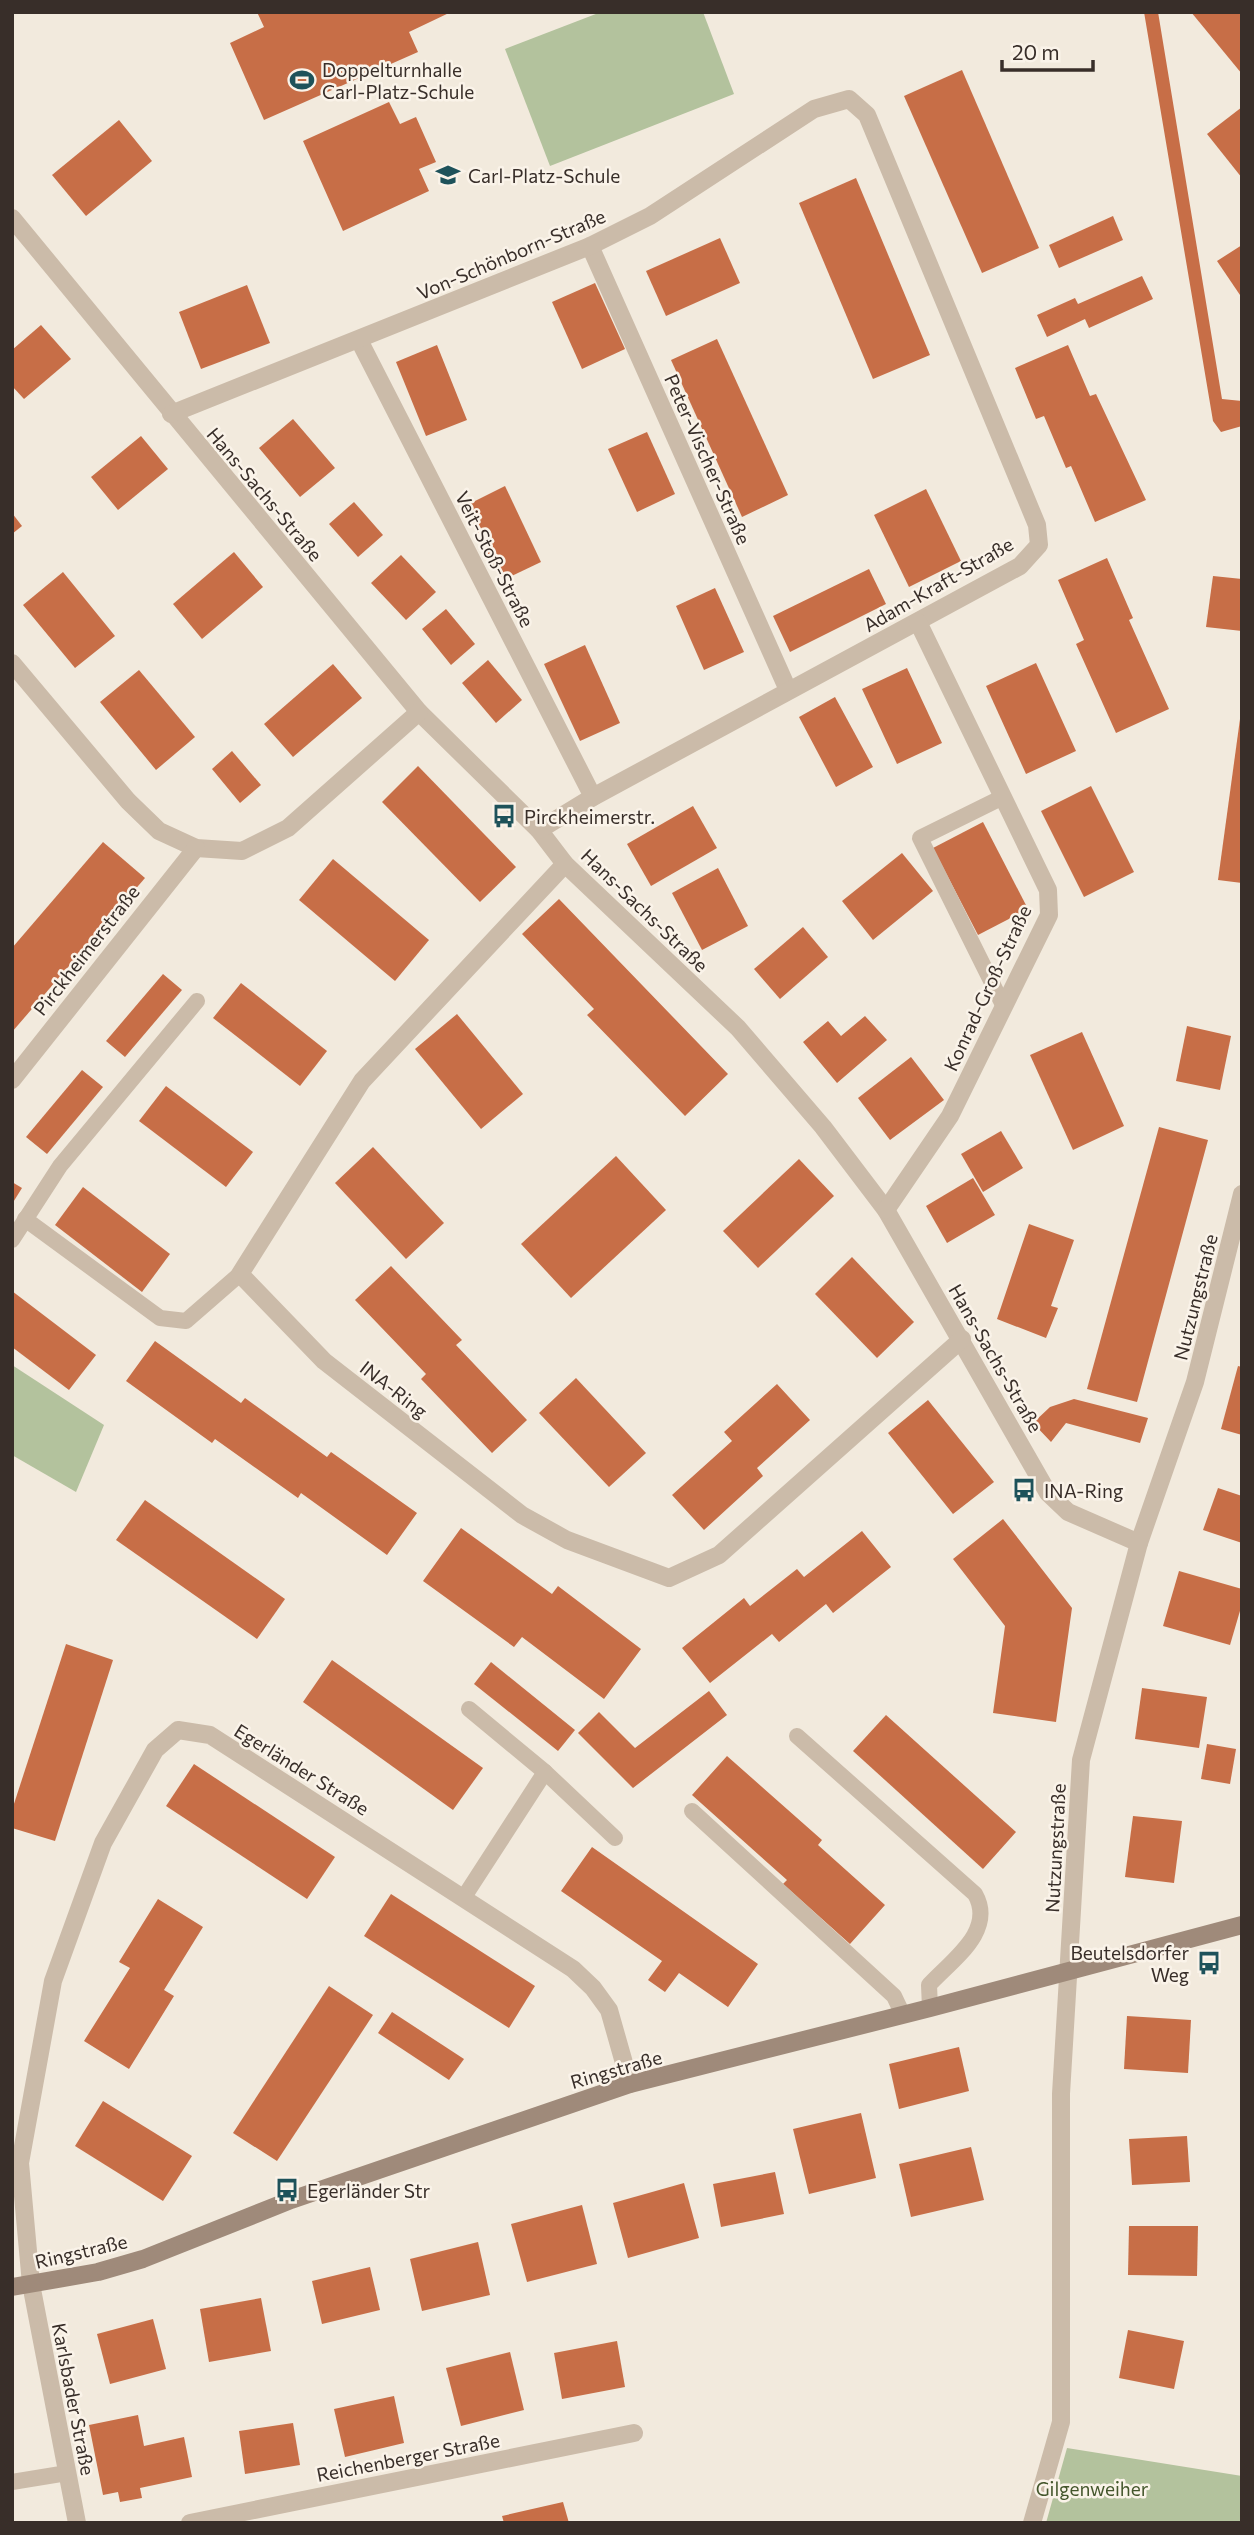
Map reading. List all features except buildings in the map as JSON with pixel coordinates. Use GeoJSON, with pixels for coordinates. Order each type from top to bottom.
{"type":"FeatureCollection","features":[{"type":"Feature","properties":{"kind":"street","name":"Von-Schönborn-Straße"},"geometry":{"type":"LineString","coordinates":[[171,414],[590,246],[650,216],[814,109],[849,99]]}},
{"type":"Feature","properties":{"kind":"street","name":"Adam-Kraft-Straße"},"geometry":{"type":"LineString","coordinates":[[538,830],[788,690],[1020,566],[1039,545],[1037,525],[867,115],[849,99]]}},
{"type":"Feature","properties":{"kind":"street","name":"Hans-Sachs-Straße"},"geometry":{"type":"LineString","coordinates":[[12,218],[419,712],[538,830],[565,864],[738,1028],[823,1127],[887,1210],[1048,1493],[1068,1513],[1139,1543]]}},
{"type":"Feature","properties":{"kind":"street","name":"Peter-Vischer-Straße"},"geometry":{"type":"LineString","coordinates":[[590,246],[788,690]]}},
{"type":"Feature","properties":{"kind":"street","name":"Veit-Stoß-Straße"},"geometry":{"type":"LineString","coordinates":[[359,340],[593,797]]}},
{"type":"Feature","properties":{"kind":"street","name":"Konrad-Groß-Straße"},"geometry":{"type":"LineString","coordinates":[[887,1210],[950,1116],[1049,915],[1048,890],[918,622]]}},
{"type":"Feature","properties":{"kind":"street"},"geometry":{"type":"LineString","coordinates":[[12,663],[128,801],[159,831],[196,848],[242,851],[288,828],[419,712]]}},
{"type":"Feature","properties":{"kind":"street","name":"Pirckheimerstraße"},"geometry":{"type":"LineString","coordinates":[[12,1080],[196,848]]}},
{"type":"Feature","properties":{"kind":"street"},"geometry":{"type":"LineString","coordinates":[[240,1274],[362,1081],[565,864]]}},
{"type":"Feature","properties":{"kind":"street","name":"Nutzungstraße"},"geometry":{"type":"LineString","coordinates":[[1032,2523],[1061,2422],[1061,2094],[1081,1760],[1139,1543],[1195,1382],[1242,1194]]}},
{"type":"Feature","properties":{"kind":"street","name":"INA-Ring"},"geometry":{"type":"LineString","coordinates":[[240,1274],[324,1361],[522,1515],[567,1540],[669,1578],[719,1555],[962,1339]]}},
{"type":"Feature","properties":{"kind":"street","name":"Egerländer Straße"},"geometry":{"type":"LineString","coordinates":[[31,2284],[20,2162],[53,1981],[103,1843],[155,1750],[178,1730],[211,1735],[573,1969],[593,1988],[609,2010],[630,2084]]}},
{"type":"Feature","properties":{"kind":"street","name":"Ringstraße"},"geometry":{"type":"LineString","coordinates":[[12,2287],[98,2272],[144,2259],[291,2200],[630,2084],[1242,1925]]}},
{"type":"Feature","properties":{"kind":"street","name":"Karlsbader Straße"},"geometry":{"type":"LineString","coordinates":[[31,2284],[77,2523]]}},
{"type":"Feature","properties":{"kind":"street","name":"Reichenberger Straße"},"geometry":{"type":"LineString","coordinates":[[190,2523],[634,2433]]}},
{"type":"Feature","properties":{"kind":"lane"},"geometry":{"type":"LineString","coordinates":[[1003,797],[920,838],[1004,1007]]}},
{"type":"Feature","properties":{"kind":"lane"},"geometry":{"type":"LineString","coordinates":[[12,1240],[60,1166],[197,1001]]}},
{"type":"Feature","properties":{"kind":"lane"},"geometry":{"type":"LineString","coordinates":[[26,1219],[160,1318],[186,1321],[240,1274]]}},
{"type":"Feature","properties":{"kind":"lane"},"geometry":{"type":"LineString","coordinates":[[469,1709],[545,1772],[615,1838]]}},
{"type":"Feature","properties":{"kind":"lane"},"geometry":{"type":"LineString","coordinates":[[797,1736],[975,1894],[981,1905],[982,1922],[976,1936],[929,1985],[930,2008]]}},
{"type":"Feature","properties":{"kind":"lane"},"geometry":{"type":"LineString","coordinates":[[464,1897],[545,1772]]}},
{"type":"Feature","properties":{"kind":"lane"},"geometry":{"type":"LineString","coordinates":[[692,1811],[894,1996],[903,2015]]}},
{"type":"Feature","properties":{"kind":"lane"},"geometry":{"type":"LineString","coordinates":[[12,2482],[67,2473]]}},
{"type":"Feature","properties":{"kind":"green space"},"geometry":{"type":"Polygon","coordinates":[[[601,12],[703,12],[734,94],[550,166],[505,49],[601,12]]]}},
{"type":"Feature","properties":{"kind":"green space"},"geometry":{"type":"Polygon","coordinates":[[[12,1365],[104,1425],[76,1492],[12,1455],[12,1365]]]}},
{"type":"Feature","properties":{"kind":"green space","name":"Gilgenweiher"},"geometry":{"type":"Polygon","coordinates":[[[1067,2448],[1242,2476],[1242,2523],[1046,2523],[1067,2448]]]}},
{"type":"Feature","properties":{"kind":"place","name":"Doppelturnhalle Carl-Platz-Schule"},"geometry":{"type":"Point","coordinates":[302,80]}},
{"type":"Feature","properties":{"kind":"place","name":"Carl-Platz-Schule"},"geometry":{"type":"Point","coordinates":[448,175]}},
{"type":"Feature","properties":{"kind":"place","name":"Pirckheimerstr."},"geometry":{"type":"Point","coordinates":[504,816]}},
{"type":"Feature","properties":{"kind":"place","name":"INA-Ring"},"geometry":{"type":"Point","coordinates":[1024,1490]}},
{"type":"Feature","properties":{"kind":"place","name":"Beutelsdorfer Weg"},"geometry":{"type":"Point","coordinates":[1209,1963]}},
{"type":"Feature","properties":{"kind":"place","name":"Egerländer Str"},"geometry":{"type":"Point","coordinates":[287,2190]}}]}
